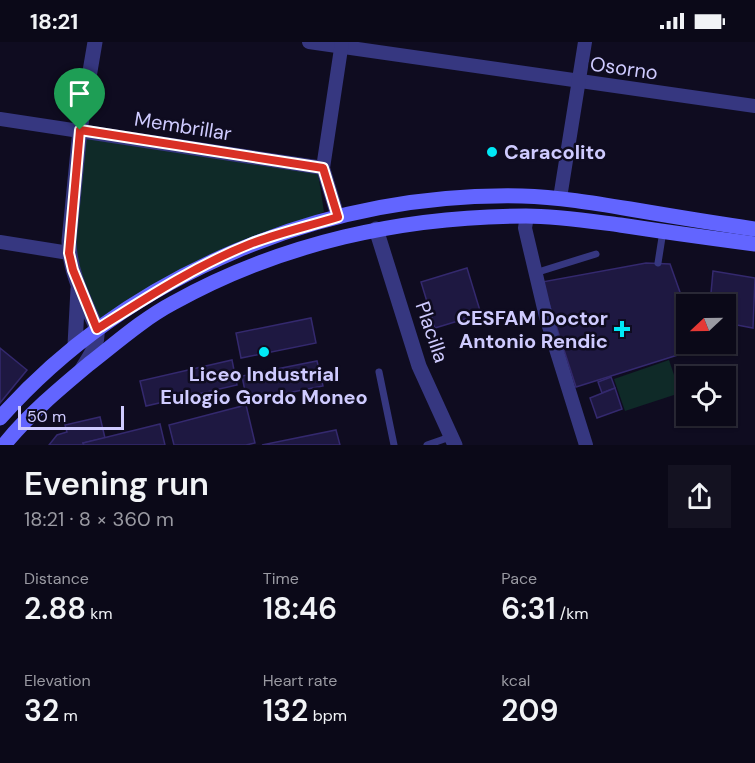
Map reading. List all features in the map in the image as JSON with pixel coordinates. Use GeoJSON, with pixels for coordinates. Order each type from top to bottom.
{"type":"FeatureCollection","features":[{"type":"Feature","properties":{"kind":"main road"},"geometry":{"type":"LineString","coordinates":[[0,418],[26,390],[75,345],[163,287],[208,263],[252,244],[338,217],[382,207],[447,198],[485,196],[560,198],[755,230]]}},
{"type":"Feature","properties":{"kind":"main road"},"geometry":{"type":"LineString","coordinates":[[4,445],[56,392],[125,336],[172,303],[217,281],[278,256],[338,237],[376,229],[448,220],[527,216],[581,220],[755,244]]}},
{"type":"Feature","properties":{"kind":"street"},"geometry":{"type":"LineString","coordinates":[[80,372],[98,337],[69,253],[80,130],[95,42]]}},
{"type":"Feature","properties":{"kind":"street","name":"Osorno"},"geometry":{"type":"LineString","coordinates":[[309,42],[342,44],[755,106]]}},
{"type":"Feature","properties":{"kind":"street"},"geometry":{"type":"LineString","coordinates":[[560,198],[585,42]]}},
{"type":"Feature","properties":{"kind":"street"},"geometry":{"type":"LineString","coordinates":[[338,217],[323,168],[342,44]]}},
{"type":"Feature","properties":{"kind":"street","name":"Membrillar"},"geometry":{"type":"LineString","coordinates":[[0,119],[323,168]]}},
{"type":"Feature","properties":{"kind":"street"},"geometry":{"type":"LineString","coordinates":[[527,216],[525,228],[535,273],[586,445]]}},
{"type":"Feature","properties":{"kind":"street","name":"Placilla"},"geometry":{"type":"LineString","coordinates":[[376,229],[420,366],[453,441]]}},
{"type":"Feature","properties":{"kind":"street"},"geometry":{"type":"LineString","coordinates":[[0,242],[69,253]]}},
{"type":"Feature","properties":{"kind":"street"},"geometry":{"type":"LineString","coordinates":[[75,345],[78,283]]}},
{"type":"Feature","properties":{"kind":"lane"},"geometry":{"type":"LineString","coordinates":[[658,263],[663,231]]}},
{"type":"Feature","properties":{"kind":"lane"},"geometry":{"type":"LineString","coordinates":[[535,273],[596,254]]}},
{"type":"Feature","properties":{"kind":"lane"},"geometry":{"type":"LineString","coordinates":[[380,372],[394,445]]}},
{"type":"Feature","properties":{"kind":"lane"},"geometry":{"type":"LineString","coordinates":[[428,445],[453,441]]}},
{"type":"Feature","properties":{"kind":"green space"},"geometry":{"type":"Polygon","coordinates":[[[86,137],[318,173],[324,212],[207,256],[166,278],[100,320],[75,252],[86,137]]]}},
{"type":"Feature","properties":{"kind":"green space"},"geometry":{"type":"Polygon","coordinates":[[[669,360],[676,381],[676,394],[625,411],[614,379],[669,360]]]}},
{"type":"Feature","properties":{"kind":"building","name":"CESFAM Doctor Antonio Rendic"},"geometry":{"type":"Polygon","coordinates":[[[646,263],[670,264],[681,294],[676,294],[676,354],[681,354],[576,387],[542,282],[646,263]]]}},
{"type":"Feature","properties":{"kind":"building"},"geometry":{"type":"Polygon","coordinates":[[[467,268],[481,314],[435,328],[421,282],[467,268]]]}},
{"type":"Feature","properties":{"kind":"building"},"geometry":{"type":"Polygon","coordinates":[[[713,271],[755,278],[753,328],[736,325],[736,294],[711,294],[713,271]]]}},
{"type":"Feature","properties":{"kind":"building"},"geometry":{"type":"Polygon","coordinates":[[[311,318],[316,343],[241,358],[236,333],[311,318]]]}},
{"type":"Feature","properties":{"kind":"building"},"geometry":{"type":"Polygon","coordinates":[[[0,348],[27,370],[0,403],[0,348]]]}},
{"type":"Feature","properties":{"kind":"building"},"geometry":{"type":"Polygon","coordinates":[[[232,360],[237,385],[146,406],[140,381],[232,360]]]}},
{"type":"Feature","properties":{"kind":"building"},"geometry":{"type":"Polygon","coordinates":[[[317,361],[323,386],[247,401],[242,376],[317,361]]]}},
{"type":"Feature","properties":{"kind":"building"},"geometry":{"type":"Polygon","coordinates":[[[611,377],[615,388],[602,393],[598,382],[611,377]]]}},
{"type":"Feature","properties":{"kind":"building"},"geometry":{"type":"Polygon","coordinates":[[[615,388],[622,409],[597,418],[590,398],[615,388]]]}},
{"type":"Feature","properties":{"kind":"building"},"geometry":{"type":"Polygon","coordinates":[[[246,405],[255,443],[174,445],[169,425],[246,405]]]}},
{"type":"Feature","properties":{"kind":"building"},"geometry":{"type":"Polygon","coordinates":[[[100,417],[105,438],[83,443],[84,445],[49,445],[57,435],[67,432],[65,425],[100,417]]]}},
{"type":"Feature","properties":{"kind":"building"},"geometry":{"type":"Polygon","coordinates":[[[160,424],[165,445],[84,445],[83,443],[160,424]]]}},
{"type":"Feature","properties":{"kind":"building"},"geometry":{"type":"Polygon","coordinates":[[[336,430],[340,445],[262,445],[336,430]]]}},
{"type":"Feature","properties":{"kind":"place","name":"Caracolito"},"geometry":{"type":"Point","coordinates":[492,152]}},
{"type":"Feature","properties":{"kind":"place","name":"CESFAM Doctor Antonio Rendic"},"geometry":{"type":"Point","coordinates":[622,329]}},
{"type":"Feature","properties":{"kind":"place","name":"Liceo Industrial Eulogio Gordo Moneo"},"geometry":{"type":"Point","coordinates":[264,352]}},
{"type":"Feature","properties":{"kind":"route"},"geometry":{"type":"LineString","coordinates":[[80,130],[323,168],[338,217],[252,244],[208,263],[163,287],[97,329],[73,270],[69,253],[80,130]]}}]}
